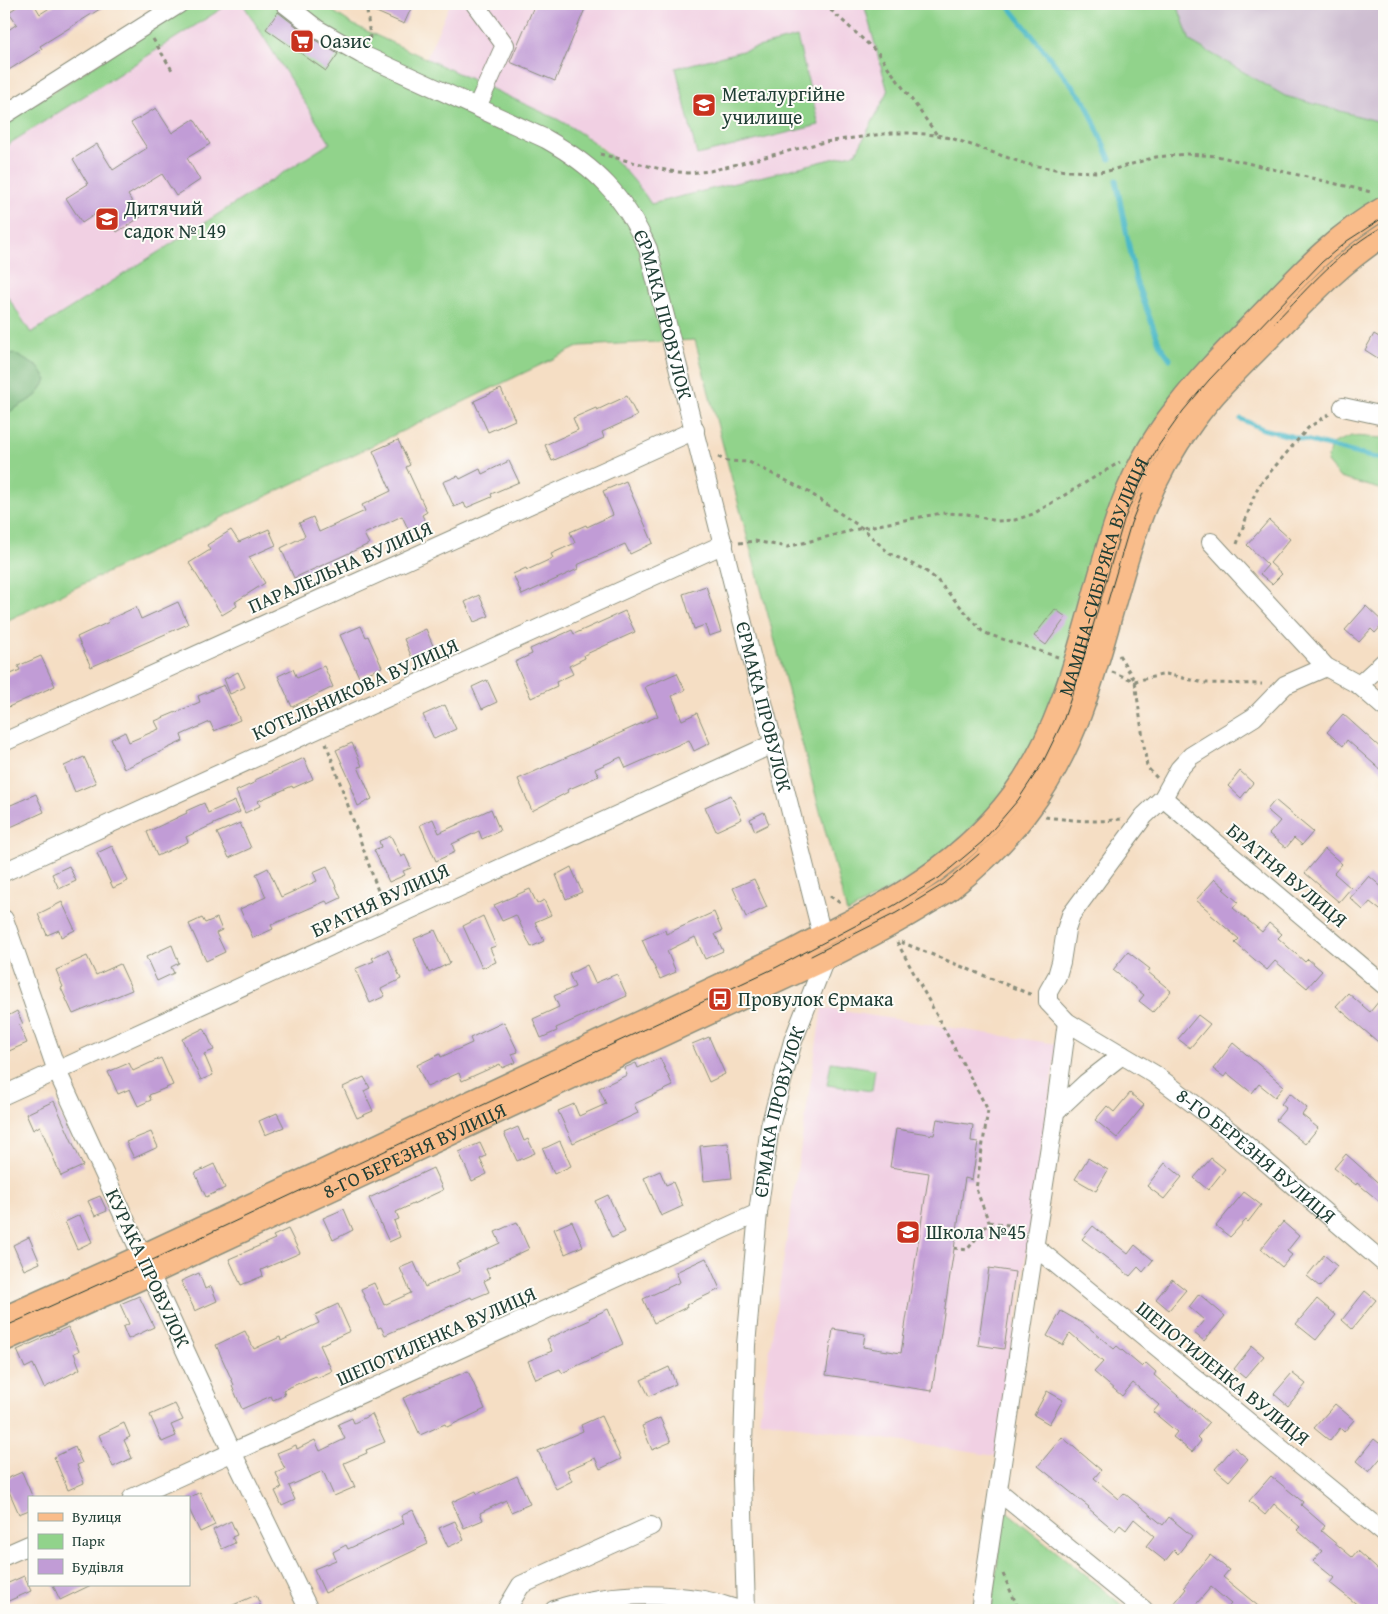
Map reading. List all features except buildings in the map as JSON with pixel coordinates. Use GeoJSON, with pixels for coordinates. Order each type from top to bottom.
{"type":"FeatureCollection","features":[{"type":"Feature","properties":{"kind":"main road","name":"МАМІНА-СИБІРЯКА ВУЛИЦЯ"},"geometry":{"type":"LineString","coordinates":[[822,935],[907,890],[935,871],[977,837],[1013,796],[1037,758],[1056,718],[1075,662],[1117,518],[1133,479],[1153,442],[1177,407],[1204,375],[1317,256],[1380,201]]}},
{"type":"Feature","properties":{"kind":"main road","name":"МАМІНА-СИБІРЯКА ВУЛИЦЯ"},"geometry":{"type":"LineString","coordinates":[[826,960],[900,920],[948,890],[992,852],[1030,808],[1056,769],[1076,726],[1097,666],[1138,526],[1153,488],[1172,453],[1194,420],[1220,389],[1312,294],[1356,253],[1384,235]]}},
{"type":"Feature","properties":{"kind":"main road","name":"ЄРМАКА ПРОВУЛОК"},"geometry":{"type":"LineString","coordinates":[[822,935],[826,960]]}},
{"type":"Feature","properties":{"kind":"main road","name":"8-ГО БЕРЕЗНЯ ВУЛИЦЯ"},"geometry":{"type":"LineString","coordinates":[[4,1340],[146,1265],[822,935]]}},
{"type":"Feature","properties":{"kind":"main road","name":"8-ГО БЕРЕЗНЯ ВУЛИЦЯ"},"geometry":{"type":"LineString","coordinates":[[4,1318],[146,1265],[826,960]]}},
{"type":"Feature","properties":{"kind":"street"},"geometry":{"type":"LineString","coordinates":[[4,115],[179,4]]}},
{"type":"Feature","properties":{"kind":"street","name":"ЄРМАКА ПРОВУЛОК"},"geometry":{"type":"LineString","coordinates":[[285,4],[317,29],[341,44],[546,139],[569,152],[608,184],[624,204],[637,226],[648,249],[695,430],[708,448],[724,544],[822,935]]}},
{"type":"Feature","properties":{"kind":"street"},"geometry":{"type":"LineString","coordinates":[[474,4],[505,45],[477,108]]}},
{"type":"Feature","properties":{"kind":"street"},"geometry":{"type":"LineString","coordinates":[[1343,408],[1384,416]]}},
{"type":"Feature","properties":{"kind":"street","name":"ПАРАЛЕЛЬНА ВУЛИЦЯ"},"geometry":{"type":"LineString","coordinates":[[4,742],[695,430]]}},
{"type":"Feature","properties":{"kind":"street"},"geometry":{"type":"LineString","coordinates":[[1211,542],[1326,667],[1359,685],[1384,707]]}},
{"type":"Feature","properties":{"kind":"street","name":"КОТЕЛЬНИКОВА ВУЛИЦЯ"},"geometry":{"type":"LineString","coordinates":[[4,872],[724,544]]}},
{"type":"Feature","properties":{"kind":"street"},"geometry":{"type":"LineString","coordinates":[[1359,685],[1384,662]]}},
{"type":"Feature","properties":{"kind":"street"},"geometry":{"type":"LineString","coordinates":[[1048,1002],[1048,992],[1062,962],[1066,930],[1071,915],[1144,816],[1163,798],[1179,768],[1191,756],[1254,717],[1285,685],[1326,667]]}},
{"type":"Feature","properties":{"kind":"street","name":"БРАТНЯ ВУЛИЦЯ"},"geometry":{"type":"LineString","coordinates":[[4,1095],[775,743]]}},
{"type":"Feature","properties":{"kind":"street","name":"БРАТНЯ ВУЛИЦЯ"},"geometry":{"type":"LineString","coordinates":[[1163,798],[1384,985]]}},
{"type":"Feature","properties":{"kind":"street","name":"КУРАКА ПРОВУЛОК"},"geometry":{"type":"LineString","coordinates":[[4,919],[57,1071],[232,1452],[309,1610]]}},
{"type":"Feature","properties":{"kind":"street","name":"ЄРМАКА ПРОВУЛОК"},"geometry":{"type":"LineString","coordinates":[[746,1610],[742,1478],[746,1345],[758,1213],[770,1126],[793,1041],[826,960]]}},
{"type":"Feature","properties":{"kind":"street","name":"8-ГО БЕРЕЗНЯ ВУЛИЦЯ"},"geometry":{"type":"LineString","coordinates":[[1048,1002],[1067,1022],[1154,1074],[1231,1132],[1384,1263]]}},
{"type":"Feature","properties":{"kind":"street"},"geometry":{"type":"LineString","coordinates":[[980,1610],[1067,1022]]}},
{"type":"Feature","properties":{"kind":"street"},"geometry":{"type":"LineString","coordinates":[[1055,1112],[1086,1082],[1122,1055]]}},
{"type":"Feature","properties":{"kind":"street","name":"ШЕПОТИЛЕНКА ВУЛИЦЯ"},"geometry":{"type":"LineString","coordinates":[[136,1496],[758,1213]]}},
{"type":"Feature","properties":{"kind":"street","name":"ШЕПОТИЛЕНКА ВУЛИЦЯ"},"geometry":{"type":"LineString","coordinates":[[1035,1237],[1384,1533]]}},
{"type":"Feature","properties":{"kind":"street"},"geometry":{"type":"LineString","coordinates":[[998,1491],[1144,1610]]}},
{"type":"Feature","properties":{"kind":"street"},"geometry":{"type":"LineString","coordinates":[[506,1610],[521,1585],[651,1526]]}},
{"type":"Feature","properties":{"kind":"street"},"geometry":{"type":"LineString","coordinates":[[4,1556],[28,1545]]}},
{"type":"Feature","properties":{"kind":"street"},"geometry":{"type":"LineString","coordinates":[[554,1610],[612,1597],[659,1595],[705,1600],[740,1610]]}},
{"type":"Feature","properties":{"kind":"path"},"geometry":{"type":"LineString","coordinates":[[363,36],[370,40],[367,10],[370,4]]}},
{"type":"Feature","properties":{"kind":"path"},"geometry":{"type":"LineString","coordinates":[[799,4],[822,7],[832,11],[878,54],[937,135]]}},
{"type":"Feature","properties":{"kind":"path"},"geometry":{"type":"LineString","coordinates":[[145,26],[172,70]]}},
{"type":"Feature","properties":{"kind":"path"},"geometry":{"type":"LineString","coordinates":[[600,154],[669,172],[688,174],[710,171],[824,142],[859,136],[891,133],[937,135],[1026,164],[1066,171],[1108,171],[1156,158],[1187,154],[1216,156],[1380,201]]}},
{"type":"Feature","properties":{"kind":"path"},"geometry":{"type":"LineString","coordinates":[[592,149],[606,160]]}},
{"type":"Feature","properties":{"kind":"path"},"geometry":{"type":"LineString","coordinates":[[1230,563],[1259,485],[1308,428],[1325,416],[1343,408]]}},
{"type":"Feature","properties":{"kind":"path"},"geometry":{"type":"LineString","coordinates":[[708,448],[718,457],[728,461],[749,462],[807,491],[862,528],[890,554],[923,569],[936,579],[982,631],[990,636],[1075,662]]}},
{"type":"Feature","properties":{"kind":"path"},"geometry":{"type":"LineString","coordinates":[[708,448],[718,457],[720,466]]}},
{"type":"Feature","properties":{"kind":"path"},"geometry":{"type":"LineString","coordinates":[[724,544],[756,541],[787,547],[862,528],[942,513],[967,514],[997,521],[1015,520],[1033,514],[1121,461]]}},
{"type":"Feature","properties":{"kind":"path"},"geometry":{"type":"LineString","coordinates":[[1163,798],[1158,779],[1147,767],[1135,681],[1166,674],[1204,683],[1285,685]]}},
{"type":"Feature","properties":{"kind":"path"},"geometry":{"type":"LineString","coordinates":[[321,728],[388,920]]}},
{"type":"Feature","properties":{"kind":"path"},"geometry":{"type":"LineString","coordinates":[[1040,816],[1074,821],[1109,821],[1144,816]]}},
{"type":"Feature","properties":{"kind":"path"},"geometry":{"type":"LineString","coordinates":[[828,888],[830,897]]}},
{"type":"Feature","properties":{"kind":"path"},"geometry":{"type":"LineString","coordinates":[[989,1222],[976,1189],[988,1110],[895,939],[1048,1002]]}},
{"type":"Feature","properties":{"kind":"path"},"geometry":{"type":"LineString","coordinates":[[989,1222],[1035,1237]]}},
{"type":"Feature","properties":{"kind":"path"},"geometry":{"type":"LineString","coordinates":[[954,1248],[967,1250],[989,1222]]}},
{"type":"Feature","properties":{"kind":"path"},"geometry":{"type":"LineString","coordinates":[[990,1545],[1020,1610]]}},
{"type":"Feature","properties":{"kind":"shaded area","name":"Дитячий садок №149"},"geometry":{"type":"Polygon","coordinates":[[[229,4],[243,4],[330,143],[31,333],[4,291],[4,147],[229,4]]]}},
{"type":"Feature","properties":{"kind":"shaded area","name":"Металургійне училище"},"geometry":{"type":"Polygon","coordinates":[[[450,4],[864,4],[888,92],[856,153],[651,204],[642,191],[604,149],[581,133],[557,119],[426,59],[450,4]]]}},
{"type":"Feature","properties":{"kind":"shaded area"},"geometry":{"type":"Polygon","coordinates":[[[1177,4],[1384,4],[1384,123],[1285,96],[1190,41],[1177,4]]]}},
{"type":"Feature","properties":{"kind":"shaded area","name":"Школа №45"},"geometry":{"type":"Polygon","coordinates":[[[822,1008],[1057,1044],[996,1456],[759,1420],[822,1008]]]}},
{"type":"Feature","properties":{"kind":"shaded area"},"geometry":{"type":"Polygon","coordinates":[[[658,1605],[701,1610],[597,1610],[614,1607],[658,1605]]]}},
{"type":"Feature","properties":{"kind":"green space"},"geometry":{"type":"Polygon","coordinates":[[[191,4],[229,4],[4,147],[4,123],[191,4]]]}},
{"type":"Feature","properties":{"kind":"green space"},"geometry":{"type":"Polygon","coordinates":[[[243,4],[322,4],[352,24],[557,119],[609,155],[632,178],[651,204],[856,153],[888,92],[864,4],[1177,4],[1190,41],[1285,96],[1384,123],[1384,201],[1199,371],[1050,715],[1008,792],[931,866],[847,913],[695,340],[580,346],[4,622],[4,415],[36,396],[47,380],[38,367],[13,353],[4,357],[4,291],[31,333],[330,143],[243,4]]]}},
{"type":"Feature","properties":{"kind":"green space"},"geometry":{"type":"Polygon","coordinates":[[[797,37],[819,125],[697,155],[676,68],[797,37]]]}},
{"type":"Feature","properties":{"kind":"green space"},"geometry":{"type":"Polygon","coordinates":[[[13,353],[38,367],[47,380],[36,396],[4,415],[4,357],[13,353]]]}},
{"type":"Feature","properties":{"kind":"green space"},"geometry":{"type":"Polygon","coordinates":[[[1352,436],[1384,438],[1384,490],[1340,478],[1327,462],[1331,444],[1352,436]]]}},
{"type":"Feature","properties":{"kind":"green space"},"geometry":{"type":"Polygon","coordinates":[[[831,1062],[875,1069],[872,1091],[827,1085],[831,1062]]]}},
{"type":"Feature","properties":{"kind":"green space"},"geometry":{"type":"Polygon","coordinates":[[[1005,1510],[1128,1610],[991,1610],[1005,1510]]]}},
{"type":"Feature","properties":{"kind":"waterway"},"geometry":{"type":"LineString","coordinates":[[1007,4],[1086,103],[1110,159]]}},
{"type":"Feature","properties":{"kind":"waterway"},"geometry":{"type":"LineString","coordinates":[[1116,180],[1136,281],[1160,345],[1170,359]]}},
{"type":"Feature","properties":{"kind":"waterway"},"geometry":{"type":"LineString","coordinates":[[1241,419],[1263,429],[1384,459]]}},
{"type":"Feature","properties":{"kind":"tram line"},"geometry":{"type":"LineString","coordinates":[[4,1327],[146,1263],[777,967],[893,906],[939,878],[982,842],[1018,800],[1043,762],[1063,721],[1078,677],[1124,520],[1140,482],[1159,445],[1183,411],[1209,380],[1322,262],[1347,241],[1384,217]]}},
{"type":"Feature","properties":{"kind":"tram line"},"geometry":{"type":"LineString","coordinates":[[1275,322],[1340,257],[1368,235],[1384,226]]}},
{"type":"Feature","properties":{"kind":"tram line"},"geometry":{"type":"LineString","coordinates":[[1107,604],[1131,523],[1143,493]]}},
{"type":"Feature","properties":{"kind":"tram line"},"geometry":{"type":"LineString","coordinates":[[811,956],[896,913],[944,884],[979,854]]}},
{"type":"Feature","properties":{"kind":"place","name":"Оазис"},"geometry":{"type":"Point","coordinates":[302,41]}},
{"type":"Feature","properties":{"kind":"place","name":"Металургійне училище"},"geometry":{"type":"Point","coordinates":[704,105]}},
{"type":"Feature","properties":{"kind":"place","name":"Дитячий садок №149"},"geometry":{"type":"Point","coordinates":[107,219]}},
{"type":"Feature","properties":{"kind":"place","name":"Провулок Єрмака"},"geometry":{"type":"Point","coordinates":[720,999]}},
{"type":"Feature","properties":{"kind":"place","name":"Школа №45"},"geometry":{"type":"Point","coordinates":[908,1232]}}]}
